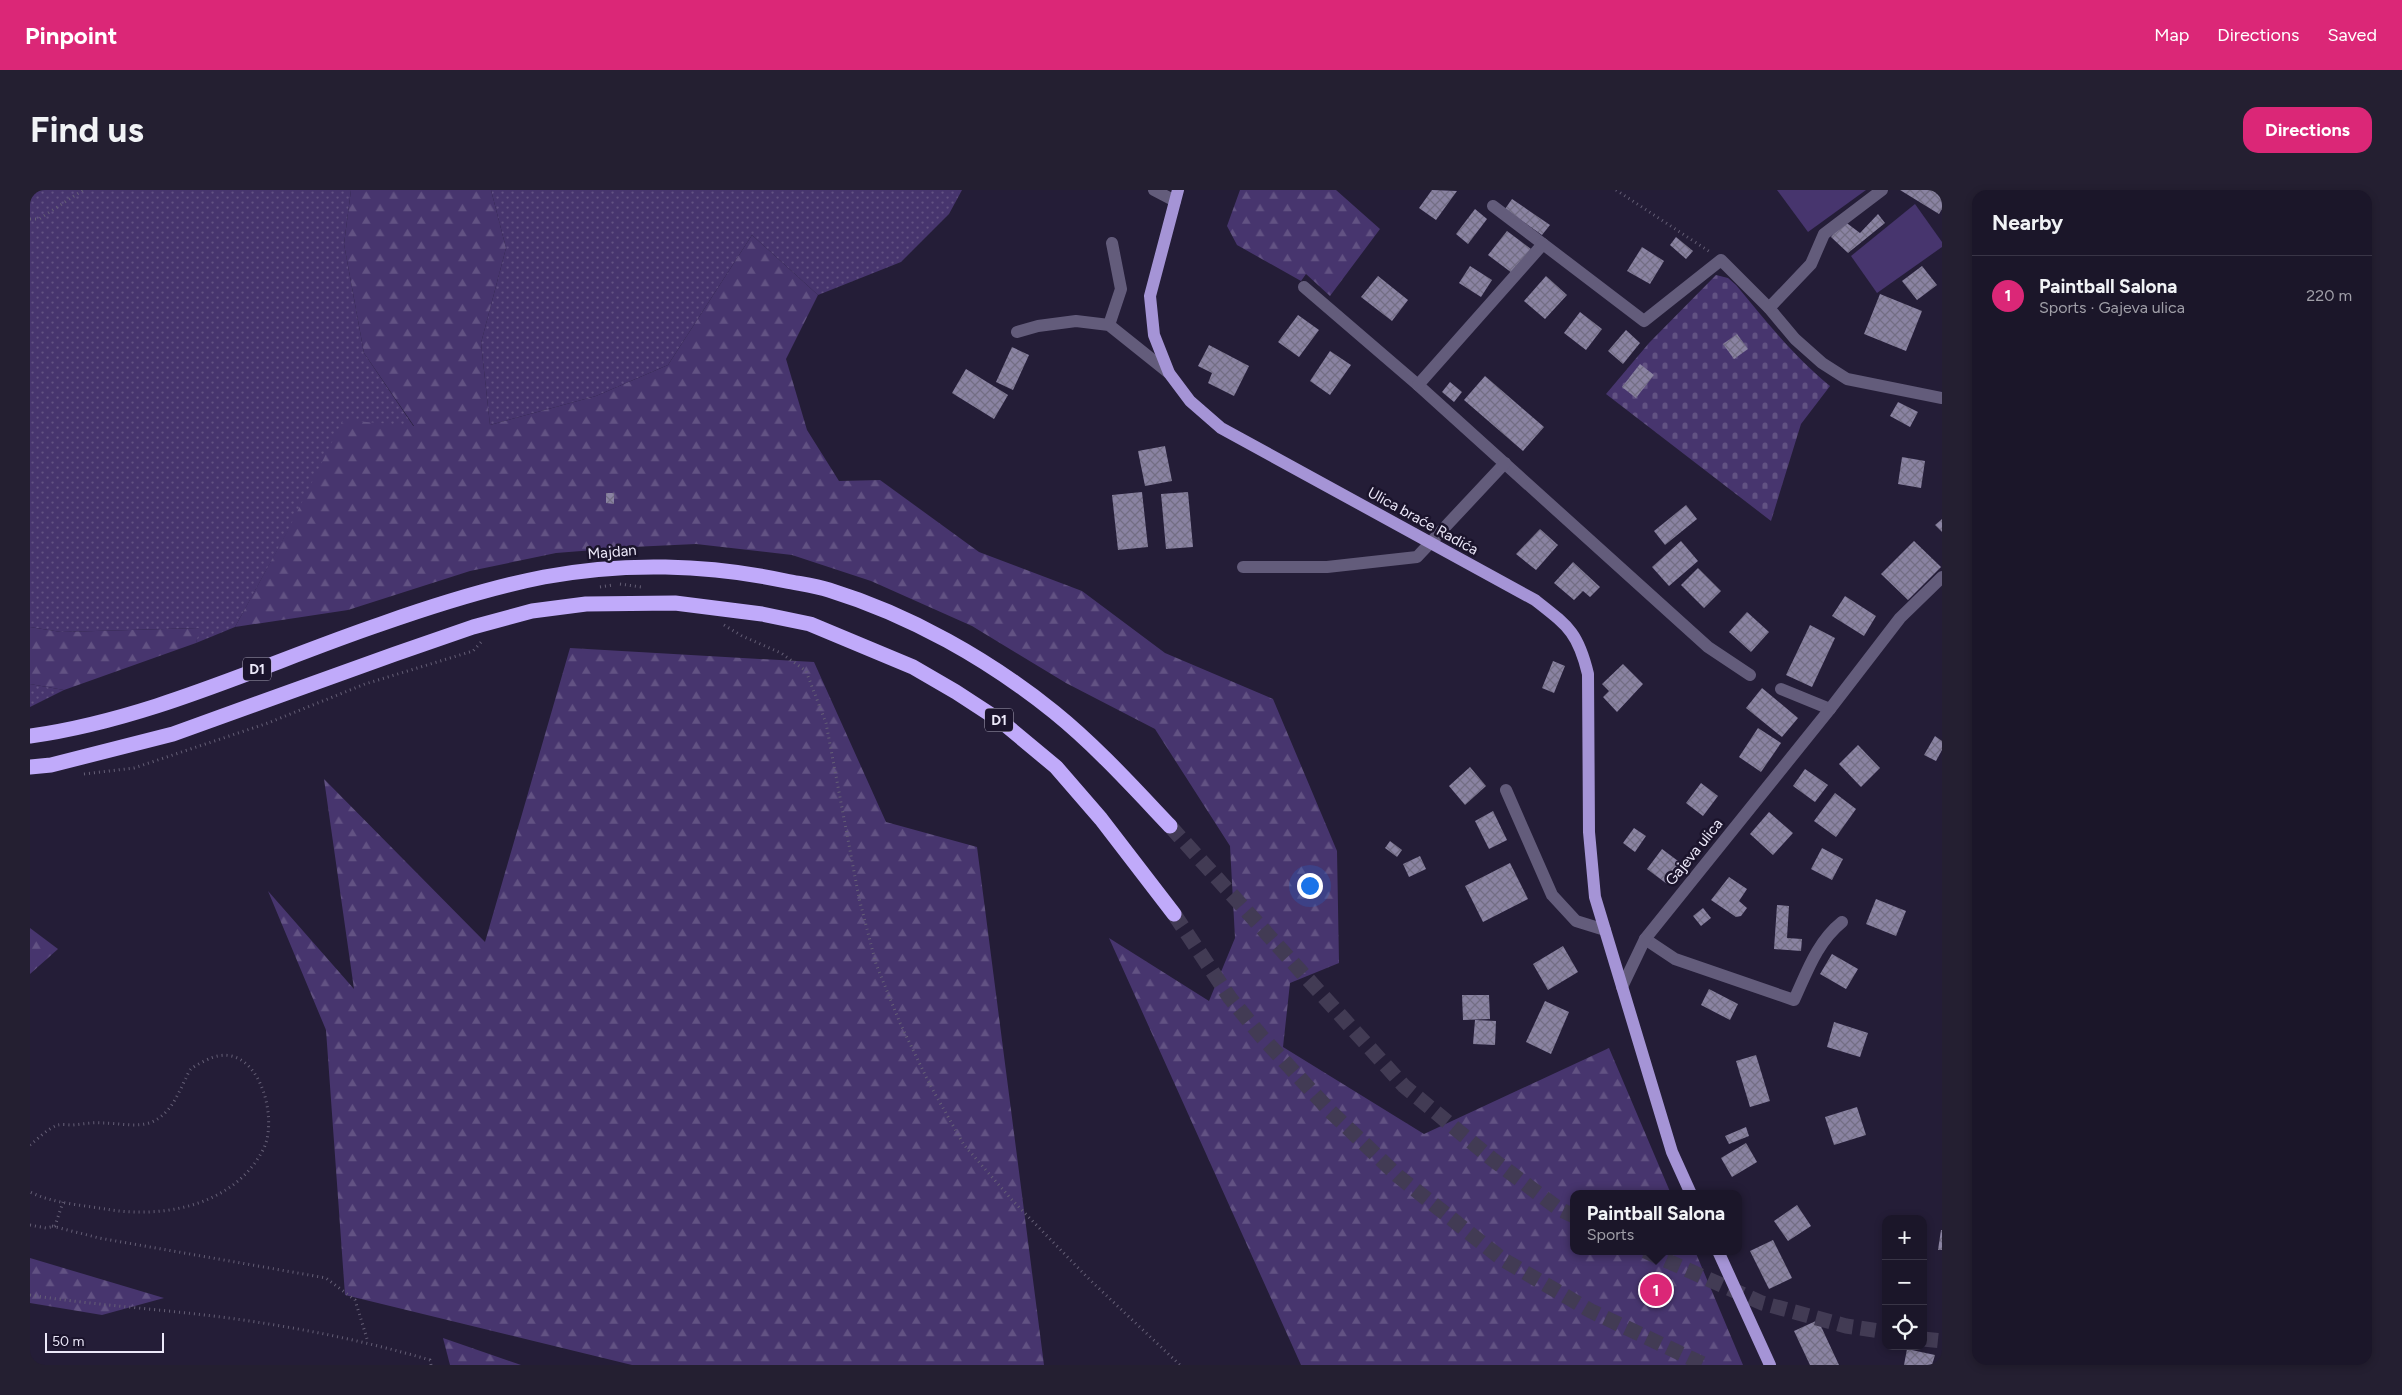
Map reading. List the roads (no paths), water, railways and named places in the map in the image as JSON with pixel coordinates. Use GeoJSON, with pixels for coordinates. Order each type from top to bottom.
{"type":"FeatureCollection","features":[{"type":"Feature","properties":{"kind":"highway","name":"Majdan"},"geometry":{"type":"LineString","coordinates":[[37,735],[140,711],[370,628],[468,595],[546,576],[630,567],[700,568],[761,576],[828,590],[916,624],[986,663],[1054,712],[1112,764],[1170,826]]}},
{"type":"Feature","properties":{"kind":"highway","name":"D1"},"geometry":{"type":"LineString","coordinates":[[30,767],[51,766],[173,734],[473,627],[532,611],[586,604],[676,603],[762,614],[810,624],[913,667],[1002,722],[1056,767],[1101,819],[1174,914]]}},
{"type":"Feature","properties":{"kind":"main road","name":"Ulica braće Radića"},"geometry":{"type":"LineString","coordinates":[[1177,196],[1150,296],[1154,335],[1169,373],[1190,401],[1221,428],[1535,600],[1568,625],[1582,652],[1588,674],[1589,832],[1595,897],[1622,987]]}},
{"type":"Feature","properties":{"kind":"main road"},"geometry":{"type":"LineString","coordinates":[[1622,987],[1672,1152],[1689,1190]]}},
{"type":"Feature","properties":{"kind":"main road"},"geometry":{"type":"LineString","coordinates":[[1720,1255],[1770,1365]]}},
{"type":"Feature","properties":{"kind":"street"},"geometry":{"type":"LineString","coordinates":[[1154,190],[1177,196]]}},
{"type":"Feature","properties":{"kind":"street"},"geometry":{"type":"LineString","coordinates":[[1769,308],[1811,264],[1824,234],[1882,190]]}},
{"type":"Feature","properties":{"kind":"street"},"geometry":{"type":"LineString","coordinates":[[1493,206],[1644,321],[1721,260],[1769,308],[1795,339],[1822,363],[1847,379],[1942,398]]}},
{"type":"Feature","properties":{"kind":"street"},"geometry":{"type":"LineString","coordinates":[[1109,324],[1121,289],[1112,243]]}},
{"type":"Feature","properties":{"kind":"street"},"geometry":{"type":"LineString","coordinates":[[1418,385],[1543,244]]}},
{"type":"Feature","properties":{"kind":"street"},"geometry":{"type":"LineString","coordinates":[[1304,287],[1418,385],[1708,646],[1750,675]]}},
{"type":"Feature","properties":{"kind":"street"},"geometry":{"type":"LineString","coordinates":[[1017,332],[1038,326],[1076,321],[1109,324],[1169,373]]}},
{"type":"Feature","properties":{"kind":"street"},"geometry":{"type":"LineString","coordinates":[[1243,567],[1328,567],[1389,562],[1417,557],[1505,463]]}},
{"type":"Feature","properties":{"kind":"street","name":"Gajeva ulica"},"geometry":{"type":"LineString","coordinates":[[1622,987],[1645,939],[1830,709],[1900,618],[1942,577]]}},
{"type":"Feature","properties":{"kind":"street"},"geometry":{"type":"LineString","coordinates":[[1781,689],[1830,709]]}},
{"type":"Feature","properties":{"kind":"street"},"geometry":{"type":"LineString","coordinates":[[1506,790],[1552,895],[1576,922],[1605,930]]}},
{"type":"Feature","properties":{"kind":"street"},"geometry":{"type":"LineString","coordinates":[[1645,939],[1675,959],[1794,1000],[1818,949],[1832,930],[1842,922]]}},
{"type":"Feature","properties":{"kind":"tunnel"},"geometry":{"type":"LineString","coordinates":[[1170,826],[1404,1086],[1492,1159],[1559,1209],[1570,1214]]}},
{"type":"Feature","properties":{"kind":"tunnel"},"geometry":{"type":"LineString","coordinates":[[1174,914],[1230,998],[1262,1037],[1330,1111],[1398,1176],[1502,1259],[1591,1311],[1705,1365]]}},
{"type":"Feature","properties":{"kind":"tunnel"},"geometry":{"type":"LineString","coordinates":[[1654,1255],[1762,1303],[1846,1326],[1882,1331]]}},
{"type":"Feature","properties":{"kind":"tunnel"},"geometry":{"type":"LineString","coordinates":[[1927,1339],[1942,1341]]}},
{"type":"Feature","properties":{"kind":"place","name":"Paintball Salona"},"geometry":{"type":"Point","coordinates":[1656,1290]}}]}
